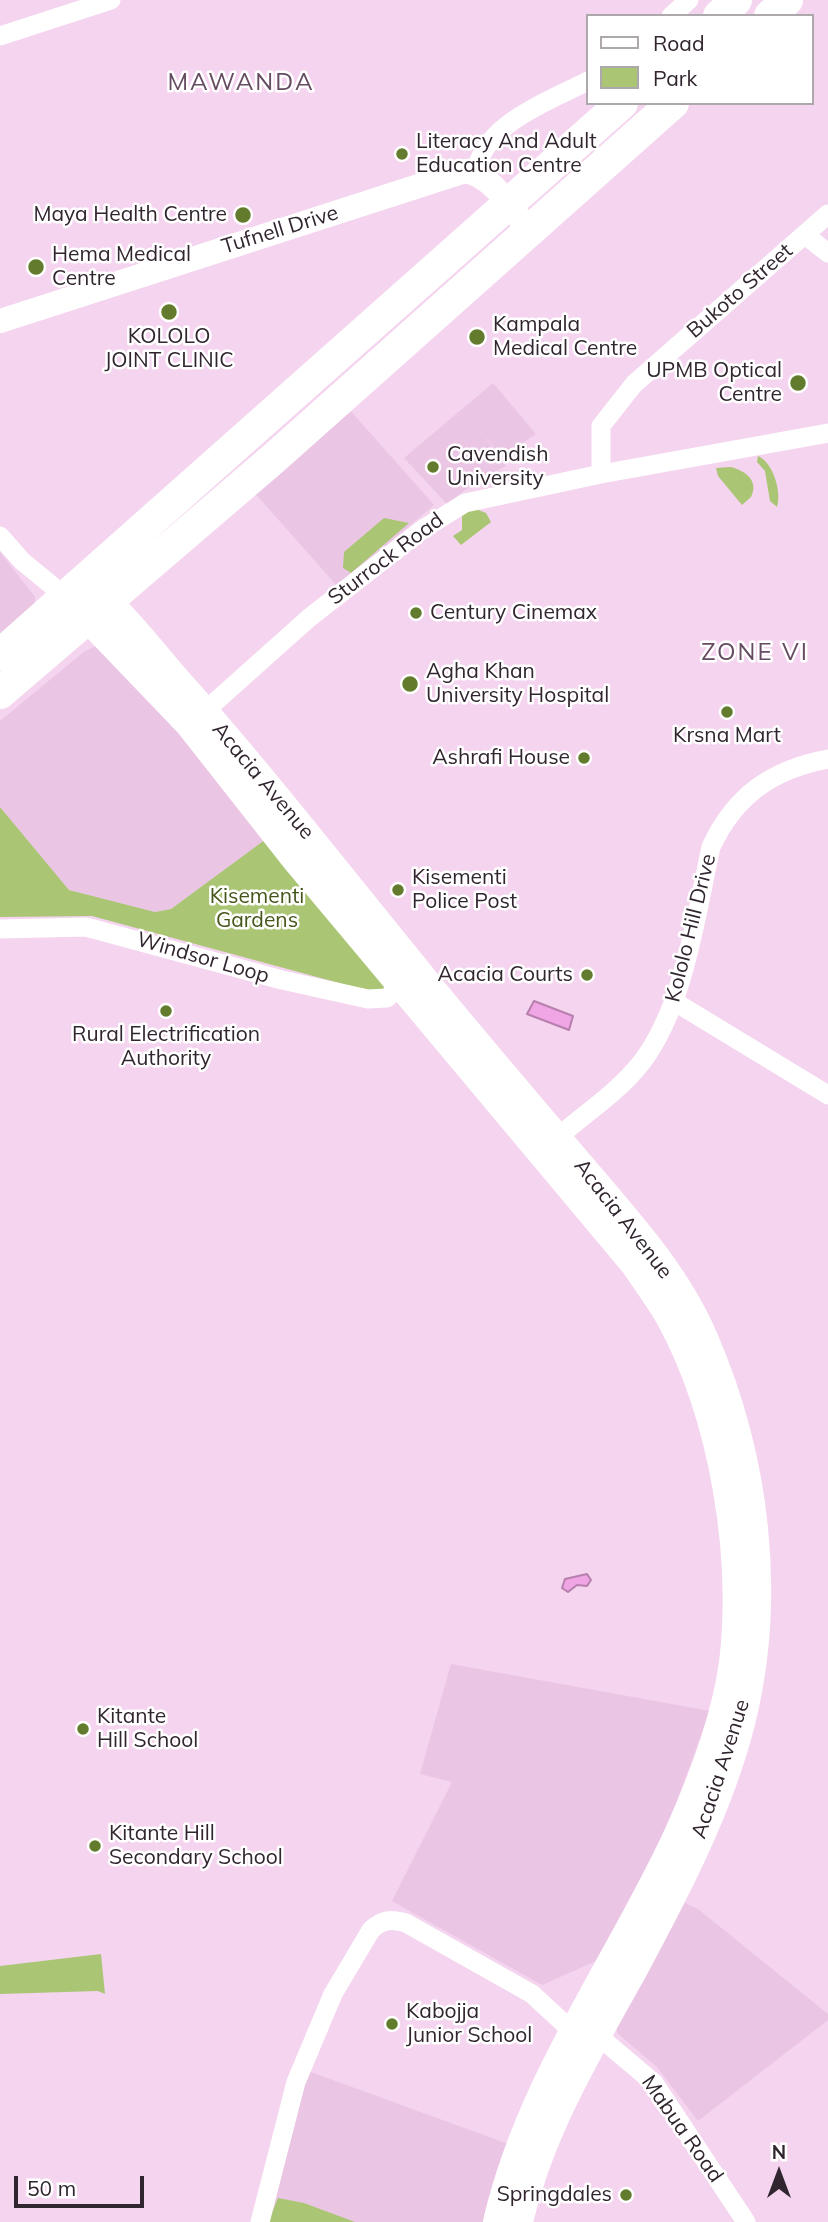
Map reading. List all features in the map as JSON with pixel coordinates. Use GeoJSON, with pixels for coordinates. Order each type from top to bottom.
{"type":"FeatureCollection","features":[{"type":"Feature","properties":{"kind":"main road"},"geometry":{"type":"LineString","coordinates":[[721,14],[736,0]]}},
{"type":"Feature","properties":{"kind":"main road"},"geometry":{"type":"LineString","coordinates":[[771,14],[787,0]]}},
{"type":"Feature","properties":{"kind":"main road"},"geometry":{"type":"LineString","coordinates":[[0,693],[52,651],[80,596],[620,105]]}},
{"type":"Feature","properties":{"kind":"main road"},"geometry":{"type":"LineString","coordinates":[[0,655],[273,459],[671,105]]}},
{"type":"Feature","properties":{"kind":"main road","name":"Acacia Avenue"},"geometry":{"type":"LineString","coordinates":[[80,596],[197,718],[549,1145],[669,1317],[702,1388],[716,1435],[732,1530],[735,1632],[732,1665],[699,1785],[677,1836],[603,1977],[569,2087],[525,2198],[519,2222]]}},
{"type":"Feature","properties":{"kind":"main road","name":"Acacia Avenue"},"geometry":{"type":"LineString","coordinates":[[197,718],[400,986],[549,1145]]}},
{"type":"Feature","properties":{"kind":"main road","name":"Acacia Avenue"},"geometry":{"type":"LineString","coordinates":[[497,2222],[517,2152],[584,2032]]}},
{"type":"Feature","properties":{"kind":"street"},"geometry":{"type":"LineString","coordinates":[[0,36],[111,0]]}},
{"type":"Feature","properties":{"kind":"street"},"geometry":{"type":"LineString","coordinates":[[673,14],[689,0]]}},
{"type":"Feature","properties":{"kind":"street"},"geometry":{"type":"LineString","coordinates":[[530,232],[510,205],[476,173],[480,156],[499,134],[528,110],[586,82]]}},
{"type":"Feature","properties":{"kind":"street","name":"Tufnell Drive"},"geometry":{"type":"LineString","coordinates":[[0,321],[466,171],[476,173]]}},
{"type":"Feature","properties":{"kind":"street","name":"Bukoto Street"},"geometry":{"type":"LineString","coordinates":[[601,474],[601,426],[634,384],[828,214]]}},
{"type":"Feature","properties":{"kind":"street"},"geometry":{"type":"LineString","coordinates":[[805,235],[828,253]]}},
{"type":"Feature","properties":{"kind":"street","name":"Sturrock Road"},"geometry":{"type":"LineString","coordinates":[[197,718],[309,618],[447,513],[486,496],[828,433]]}},
{"type":"Feature","properties":{"kind":"street"},"geometry":{"type":"LineString","coordinates":[[0,536],[22,561],[80,596]]}},
{"type":"Feature","properties":{"kind":"street","name":"Kololo Hill Drive"},"geometry":{"type":"LineString","coordinates":[[549,1145],[604,1101],[641,1063],[675,1002],[711,847],[720,827],[737,803],[762,781],[798,764],[828,759]]}},
{"type":"Feature","properties":{"kind":"street","name":"Windsor Loop"},"geometry":{"type":"LineString","coordinates":[[0,929],[86,926],[282,980],[368,999],[387,998],[400,986]]}},
{"type":"Feature","properties":{"kind":"street"},"geometry":{"type":"LineString","coordinates":[[675,1002],[828,1095]]}},
{"type":"Feature","properties":{"kind":"street","name":"Mabua Road"},"geometry":{"type":"LineString","coordinates":[[260,2222],[296,2082],[333,1993],[371,1930],[379,1922],[390,1919],[407,1923],[533,1994],[654,2083],[746,2222]]}},
{"type":"Feature","properties":{"kind":"shaded area"},"geometry":{"type":"Polygon","coordinates":[[[493,383],[536,434],[502,457],[483,434],[506,466],[473,484],[447,504],[404,458],[493,383]]]}},
{"type":"Feature","properties":{"kind":"shaded area"},"geometry":{"type":"Polygon","coordinates":[[[348,408],[434,505],[338,587],[252,490],[348,408]]]}},
{"type":"Feature","properties":{"kind":"shaded area"},"geometry":{"type":"Polygon","coordinates":[[[0,552],[35,597],[34,606],[0,640],[0,552]]]}},
{"type":"Feature","properties":{"kind":"shaded area"},"geometry":{"type":"Polygon","coordinates":[[[97,646],[117,658],[266,839],[171,909],[155,912],[69,890],[0,807],[0,721],[85,651],[97,646]]]}},
{"type":"Feature","properties":{"kind":"shaded area"},"geometry":{"type":"Polygon","coordinates":[[[534,1001],[573,1016],[569,1030],[527,1014],[534,1001]]]}},
{"type":"Feature","properties":{"kind":"shaded area"},"geometry":{"type":"Polygon","coordinates":[[[587,1574],[591,1580],[587,1586],[577,1585],[568,1592],[562,1588],[565,1579],[587,1574]]]}},
{"type":"Feature","properties":{"kind":"shaded area"},"geometry":{"type":"Polygon","coordinates":[[[451,1664],[710,1711],[665,1833],[605,1957],[542,1985],[392,1901],[452,1782],[420,1774],[451,1664]]]}},
{"type":"Feature","properties":{"kind":"shaded area"},"geometry":{"type":"Polygon","coordinates":[[[676,1899],[698,1909],[828,2014],[828,2020],[698,2121],[657,2067],[617,2033],[617,2018],[676,1899]]]}},
{"type":"Feature","properties":{"kind":"shaded area"},"geometry":{"type":"Polygon","coordinates":[[[308,2071],[511,2145],[488,2222],[266,2222],[308,2071]]]}},
{"type":"Feature","properties":{"kind":"green space"},"geometry":{"type":"Polygon","coordinates":[[[758,456],[768,464],[775,478],[777,507],[770,501],[765,471],[757,462],[758,456]]]}},
{"type":"Feature","properties":{"kind":"green space"},"geometry":{"type":"Polygon","coordinates":[[[731,467],[742,471],[752,482],[751,497],[742,505],[718,476],[716,468],[731,467]]]}},
{"type":"Feature","properties":{"kind":"green space"},"geometry":{"type":"Polygon","coordinates":[[[476,509],[486,513],[491,522],[461,545],[453,536],[462,530],[462,515],[467,510],[476,509]]]}},
{"type":"Feature","properties":{"kind":"green space"},"geometry":{"type":"Polygon","coordinates":[[[384,518],[409,523],[351,573],[343,568],[344,552],[384,518]]]}},
{"type":"Feature","properties":{"kind":"green space","name":"Kisementi Gardens"},"geometry":{"type":"Polygon","coordinates":[[[0,807],[69,890],[155,912],[171,909],[266,839],[387,987],[376,993],[92,916],[0,917],[0,807]]]}},
{"type":"Feature","properties":{"kind":"green space"},"geometry":{"type":"Polygon","coordinates":[[[101,1954],[105,1994],[98,1991],[0,1994],[0,1966],[101,1954]]]}},
{"type":"Feature","properties":{"kind":"green space"},"geometry":{"type":"Polygon","coordinates":[[[278,2198],[304,2203],[355,2222],[268,2222],[278,2198]]]}},
{"type":"Feature","properties":{"kind":"place","name":"Literacy And Adult Education Centre"},"geometry":{"type":"Point","coordinates":[402,154]}},
{"type":"Feature","properties":{"kind":"place","name":"Maya Health Centre"},"geometry":{"type":"Point","coordinates":[243,215]}},
{"type":"Feature","properties":{"kind":"place","name":"Hema Medical Centre"},"geometry":{"type":"Point","coordinates":[36,267]}},
{"type":"Feature","properties":{"kind":"place","name":"KOLOLO JOINT CLINIC"},"geometry":{"type":"Point","coordinates":[169,312]}},
{"type":"Feature","properties":{"kind":"place","name":"Kampala Medical Centre"},"geometry":{"type":"Point","coordinates":[477,337]}},
{"type":"Feature","properties":{"kind":"place","name":"UPMB Optical Centre"},"geometry":{"type":"Point","coordinates":[798,383]}},
{"type":"Feature","properties":{"kind":"place","name":"Cavendish University"},"geometry":{"type":"Point","coordinates":[433,467]}},
{"type":"Feature","properties":{"kind":"place","name":"Century Cinemax"},"geometry":{"type":"Point","coordinates":[416,613]}},
{"type":"Feature","properties":{"kind":"place","name":"Agha Khan University Hospital"},"geometry":{"type":"Point","coordinates":[410,684]}},
{"type":"Feature","properties":{"kind":"place","name":"Krsna Mart"},"geometry":{"type":"Point","coordinates":[727,712]}},
{"type":"Feature","properties":{"kind":"place","name":"Ashrafi House"},"geometry":{"type":"Point","coordinates":[584,758]}},
{"type":"Feature","properties":{"kind":"place","name":"Kisementi Police Post"},"geometry":{"type":"Point","coordinates":[398,890]}},
{"type":"Feature","properties":{"kind":"place","name":"Acacia Courts"},"geometry":{"type":"Point","coordinates":[587,975]}},
{"type":"Feature","properties":{"kind":"place","name":"Rural Electrification Authority"},"geometry":{"type":"Point","coordinates":[166,1011]}},
{"type":"Feature","properties":{"kind":"place","name":"Kitante Hill School"},"geometry":{"type":"Point","coordinates":[83,1729]}},
{"type":"Feature","properties":{"kind":"place","name":"Kitante Hill Secondary School"},"geometry":{"type":"Point","coordinates":[95,1846]}},
{"type":"Feature","properties":{"kind":"place","name":"Kabojja Junior School"},"geometry":{"type":"Point","coordinates":[392,2024]}},
{"type":"Feature","properties":{"kind":"place","name":"Springdales"},"geometry":{"type":"Point","coordinates":[626,2195]}},
{"type":"Feature","properties":{"kind":"district","name":"MAWANDA"},"geometry":{"type":"Point","coordinates":[241,83]}},
{"type":"Feature","properties":{"kind":"district","name":"ZONE VI"},"geometry":{"type":"Point","coordinates":[755,653]}}]}
